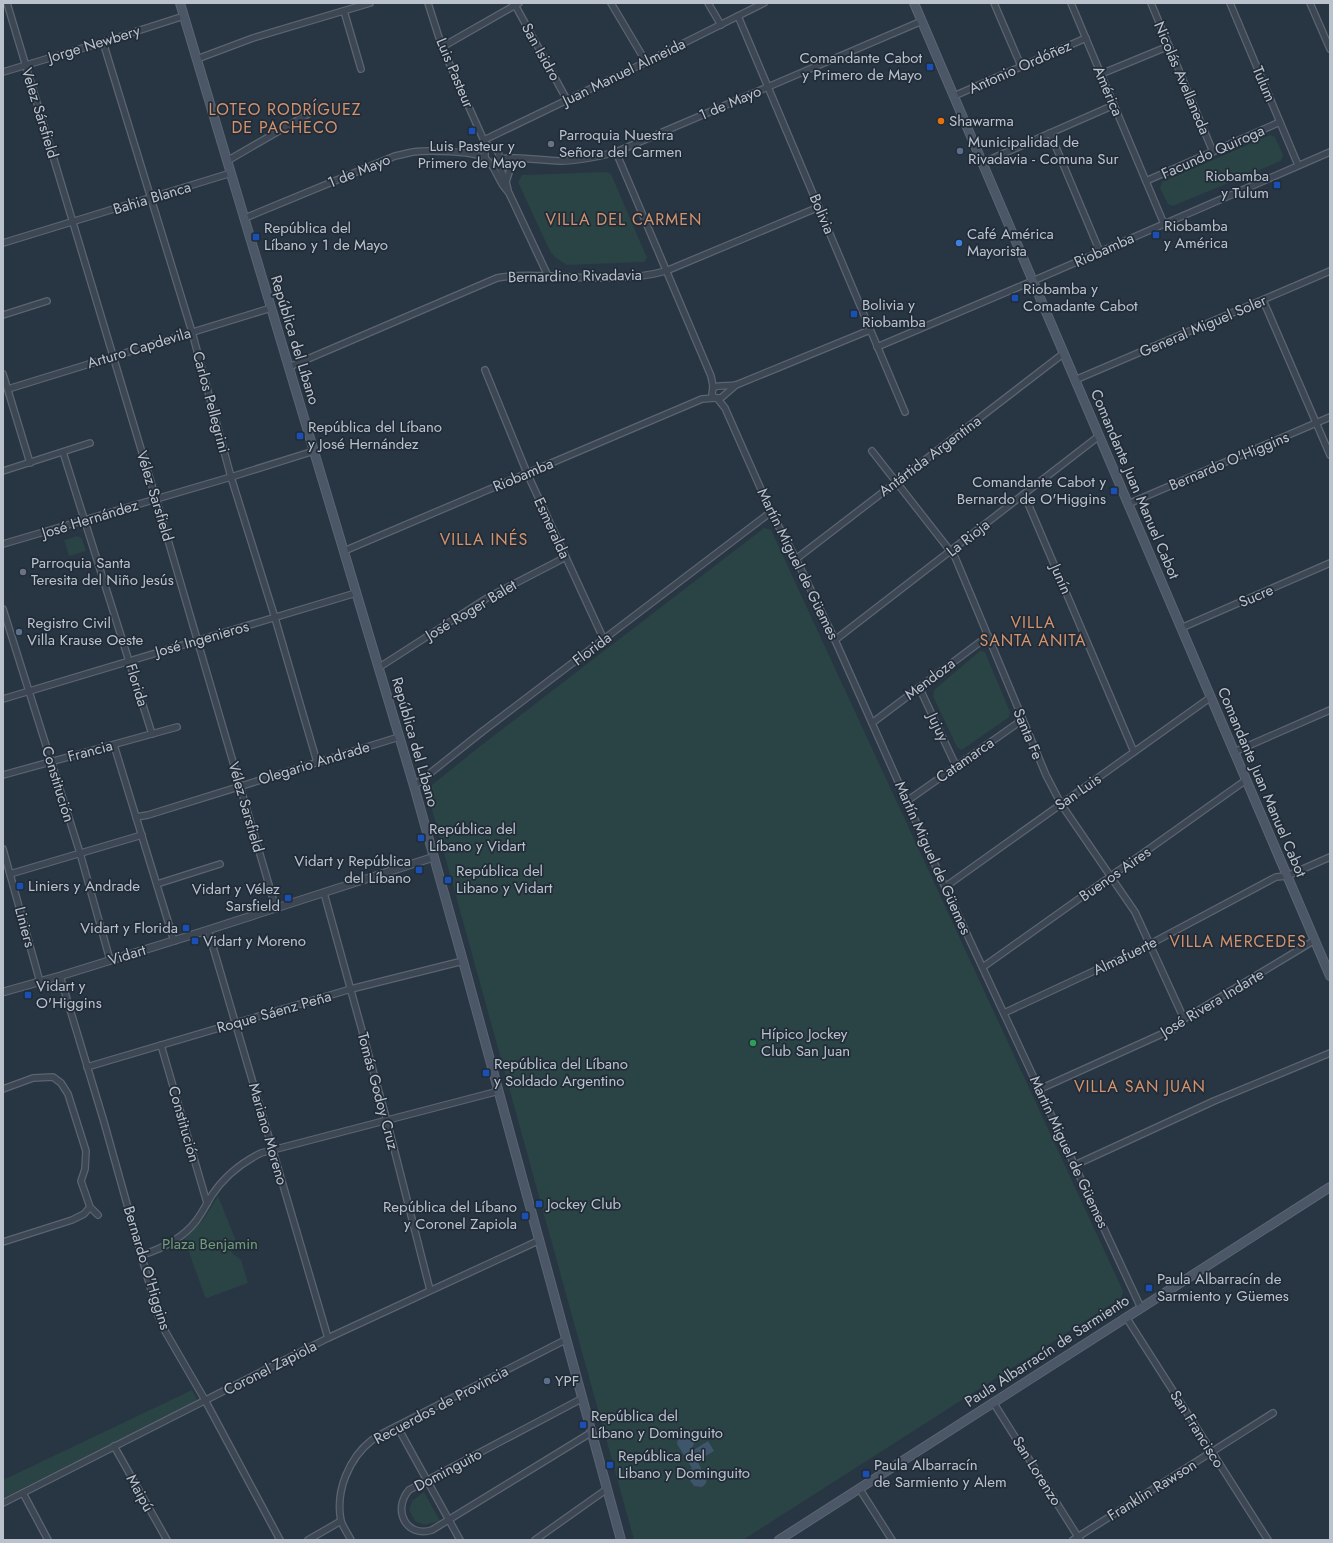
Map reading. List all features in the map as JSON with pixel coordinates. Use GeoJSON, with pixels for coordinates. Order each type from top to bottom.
{"type":"FeatureCollection","features":[{"type":"Feature","properties":{"kind":"main road","name":"República del Líbano"},"geometry":{"type":"LineString","coordinates":[[180,3],[414,786],[540,1240],[621,1540]]}},
{"type":"Feature","properties":{"kind":"main road","name":"Comandante Juan Manuel Cabot"},"geometry":{"type":"LineString","coordinates":[[914,3],[1330,976]]}},
{"type":"Feature","properties":{"kind":"main road","name":"Paula Albarracín de Sarmiento"},"geometry":{"type":"LineString","coordinates":[[779,1540],[1330,1187]]}},
{"type":"Feature","properties":{"kind":"street","name":"Velez Sársfield"},"geometry":{"type":"LineString","coordinates":[[7,3],[72,222]]}},
{"type":"Feature","properties":{"kind":"street"},"geometry":{"type":"LineString","coordinates":[[197,59],[253,38],[370,3]]}},
{"type":"Feature","properties":{"kind":"street","name":"Luis Pasteur"},"geometry":{"type":"LineString","coordinates":[[428,3],[442,47],[484,141],[485,153]]}},
{"type":"Feature","properties":{"kind":"street"},"geometry":{"type":"LineString","coordinates":[[611,3],[646,62]]}},
{"type":"Feature","properties":{"kind":"street"},"geometry":{"type":"LineString","coordinates":[[708,3],[721,24]]}},
{"type":"Feature","properties":{"kind":"street","name":"Juan Manuel Almeida"},"geometry":{"type":"LineString","coordinates":[[484,141],[764,3]]}},
{"type":"Feature","properties":{"kind":"street"},"geometry":{"type":"LineString","coordinates":[[994,3],[1021,66]]}},
{"type":"Feature","properties":{"kind":"street","name":"América"},"geometry":{"type":"LineString","coordinates":[[1071,3],[1164,224]]}},
{"type":"Feature","properties":{"kind":"street","name":"Nicolás Avellaneda"},"geometry":{"type":"LineString","coordinates":[[1151,3],[1213,152]]}},
{"type":"Feature","properties":{"kind":"street","name":"Tulum"},"geometry":{"type":"LineString","coordinates":[[1230,3],[1298,166]]}},
{"type":"Feature","properties":{"kind":"street"},"geometry":{"type":"LineString","coordinates":[[1310,3],[1330,49]]}},
{"type":"Feature","properties":{"kind":"street"},"geometry":{"type":"LineString","coordinates":[[442,47],[516,4]]}},
{"type":"Feature","properties":{"kind":"street","name":"San Isidro"},"geometry":{"type":"LineString","coordinates":[[516,4],[567,100]]}},
{"type":"Feature","properties":{"kind":"street"},"geometry":{"type":"LineString","coordinates":[[344,11],[361,69]]}},
{"type":"Feature","properties":{"kind":"street","name":"Jorge Newbery"},"geometry":{"type":"LineString","coordinates":[[3,72],[184,16]]}},
{"type":"Feature","properties":{"kind":"street","name":"Bolivia"},"geometry":{"type":"LineString","coordinates":[[738,16],[905,412]]}},
{"type":"Feature","properties":{"kind":"street","name":"1 de Mayo"},"geometry":{"type":"LineString","coordinates":[[489,162],[508,158],[574,161],[616,152],[922,21]]}},
{"type":"Feature","properties":{"kind":"street","name":"Antonio Ordóñez"},"geometry":{"type":"LineString","coordinates":[[954,96],[1086,38]]}},
{"type":"Feature","properties":{"kind":"street","name":"Carlos Pellegrini"},"geometry":{"type":"LineString","coordinates":[[103,42],[192,332],[231,477],[275,618],[317,762]]}},
{"type":"Feature","properties":{"kind":"street"},"geometry":{"type":"LineString","coordinates":[[1101,74],[1169,46]]}},
{"type":"Feature","properties":{"kind":"street"},"geometry":{"type":"LineString","coordinates":[[982,163],[1114,105]]}},
{"type":"Feature","properties":{"kind":"street"},"geometry":{"type":"LineString","coordinates":[[227,161],[322,106]]}},
{"type":"Feature","properties":{"kind":"street","name":"Facundo Quiroga"},"geometry":{"type":"LineString","coordinates":[[1146,181],[1280,122]]}},
{"type":"Feature","properties":{"kind":"street"},"geometry":{"type":"LineString","coordinates":[[1050,132],[1100,252]]}},
{"type":"Feature","properties":{"kind":"street","name":"1 de Mayo"},"geometry":{"type":"LineString","coordinates":[[245,218],[379,161],[395,156],[421,151],[485,153],[497,150],[508,158]]}},
{"type":"Feature","properties":{"kind":"street"},"geometry":{"type":"LineString","coordinates":[[498,152],[497,160],[509,193]]}},
{"type":"Feature","properties":{"kind":"street"},"geometry":{"type":"LineString","coordinates":[[616,152],[716,387]]}},
{"type":"Feature","properties":{"kind":"street","name":"Riobamba"},"geometry":{"type":"LineString","coordinates":[[878,347],[1330,152]]}},
{"type":"Feature","properties":{"kind":"street"},"geometry":{"type":"LineString","coordinates":[[485,153],[489,162],[509,193],[548,276]]}},
{"type":"Feature","properties":{"kind":"street"},"geometry":{"type":"LineString","coordinates":[[506,182],[511,166],[518,159]]}},
{"type":"Feature","properties":{"kind":"street","name":"Bahia Blanca"},"geometry":{"type":"LineString","coordinates":[[3,244],[231,173]]}},
{"type":"Feature","properties":{"kind":"street","name":"Bernardino Rivadavia"},"geometry":{"type":"LineString","coordinates":[[289,367],[489,281],[507,276],[610,279],[640,276],[666,271],[819,207]]}},
{"type":"Feature","properties":{"kind":"street","name":"Vélez Sarsfield"},"geometry":{"type":"LineString","coordinates":[[72,222],[156,499],[196,641],[276,909]]}},
{"type":"Feature","properties":{"kind":"street","name":"General Miguel Soler"},"geometry":{"type":"LineString","coordinates":[[1075,380],[1330,272]]}},
{"type":"Feature","properties":{"kind":"street"},"geometry":{"type":"LineString","coordinates":[[1263,300],[1330,455]]}},
{"type":"Feature","properties":{"kind":"street"},"geometry":{"type":"LineString","coordinates":[[3,315],[48,301]]}},
{"type":"Feature","properties":{"kind":"street","name":"Arturo Capdevila"},"geometry":{"type":"LineString","coordinates":[[8,389],[271,308]]}},
{"type":"Feature","properties":{"kind":"street"},"geometry":{"type":"LineString","coordinates":[[716,387],[736,385],[870,330]]}},
{"type":"Feature","properties":{"kind":"street","name":"Antártida Argentina"},"geometry":{"type":"LineString","coordinates":[[796,559],[1064,353]]}},
{"type":"Feature","properties":{"kind":"street","name":"Esmeralda"},"geometry":{"type":"LineString","coordinates":[[485,370],[527,473],[604,640]]}},
{"type":"Feature","properties":{"kind":"street"},"geometry":{"type":"LineString","coordinates":[[3,374],[30,462]]}},
{"type":"Feature","properties":{"kind":"street"},"geometry":{"type":"LineString","coordinates":[[716,387],[712,393],[716,398],[724,395],[736,385]]}},
{"type":"Feature","properties":{"kind":"street","name":"Riobamba"},"geometry":{"type":"LineString","coordinates":[[344,551],[702,399],[716,387]]}},
{"type":"Feature","properties":{"kind":"street","name":"Martín Miguel de Güemes"},"geometry":{"type":"LineString","coordinates":[[716,387],[724,390],[725,408]]}},
{"type":"Feature","properties":{"kind":"street","name":"Riobamba"},"geometry":{"type":"LineString","coordinates":[[702,399],[716,398]]}},
{"type":"Feature","properties":{"kind":"street","name":"Martín Miguel de Güemes"},"geometry":{"type":"LineString","coordinates":[[716,398],[725,408],[771,512],[796,559],[835,640],[945,887],[1141,1308]]}},
{"type":"Feature","properties":{"kind":"street","name":"Bernardo O'Higgins"},"geometry":{"type":"LineString","coordinates":[[1128,504],[1330,417]]}},
{"type":"Feature","properties":{"kind":"street","name":"La Rioja"},"geometry":{"type":"LineString","coordinates":[[835,640],[1099,436]]}},
{"type":"Feature","properties":{"kind":"street"},"geometry":{"type":"LineString","coordinates":[[3,471],[90,443]]}},
{"type":"Feature","properties":{"kind":"street","name":"José Hernández"},"geometry":{"type":"LineString","coordinates":[[3,544],[314,451]]}},
{"type":"Feature","properties":{"kind":"street","name":"Santa Fe"},"geometry":{"type":"LineString","coordinates":[[872,451],[955,557],[1046,775],[1061,804],[1135,912],[1184,1019]]}},
{"type":"Feature","properties":{"kind":"street","name":"Florida"},"geometry":{"type":"LineString","coordinates":[[63,452],[152,734]]}},
{"type":"Feature","properties":{"kind":"street","name":"Junín"},"geometry":{"type":"LineString","coordinates":[[1024,494],[1134,752]]}},
{"type":"Feature","properties":{"kind":"street","name":"Florida"},"geometry":{"type":"LineString","coordinates":[[414,786],[483,731],[771,512]]}},
{"type":"Feature","properties":{"kind":"street","name":"José Roger Balet"},"geometry":{"type":"LineString","coordinates":[[378,668],[487,598],[566,557]]}},
{"type":"Feature","properties":{"kind":"street","name":"Sucre"},"geometry":{"type":"LineString","coordinates":[[1181,628],[1330,563]]}},
{"type":"Feature","properties":{"kind":"street","name":"José Ingenieros"},"geometry":{"type":"LineString","coordinates":[[3,699],[356,593]]}},
{"type":"Feature","properties":{"kind":"street","name":"Constitución"},"geometry":{"type":"LineString","coordinates":[[3,609],[80,853],[110,960]]}},
{"type":"Feature","properties":{"kind":"street","name":"Mendoza"},"geometry":{"type":"LineString","coordinates":[[872,722],[988,636]]}},
{"type":"Feature","properties":{"kind":"street","name":"Jujuy"},"geometry":{"type":"LineString","coordinates":[[920,687],[956,766]]}},
{"type":"Feature","properties":{"kind":"street","name":"San Luis"},"geometry":{"type":"LineString","coordinates":[[945,887],[1211,697]]}},
{"type":"Feature","properties":{"kind":"street"},"geometry":{"type":"LineString","coordinates":[[1234,752],[1330,710]]}},
{"type":"Feature","properties":{"kind":"street","name":"Catamarca"},"geometry":{"type":"LineString","coordinates":[[907,801],[1022,720]]}},
{"type":"Feature","properties":{"kind":"street","name":"Francia"},"geometry":{"type":"LineString","coordinates":[[3,776],[177,727]]}},
{"type":"Feature","properties":{"kind":"street","name":"Olegario Andrade"},"geometry":{"type":"LineString","coordinates":[[136,817],[148,815],[399,737]]}},
{"type":"Feature","properties":{"kind":"street"},"geometry":{"type":"LineString","coordinates":[[114,745],[174,941]]}},
{"type":"Feature","properties":{"kind":"street","name":"Buenos Aires"},"geometry":{"type":"LineString","coordinates":[[983,967],[1246,780]]}},
{"type":"Feature","properties":{"kind":"street"},"geometry":{"type":"LineString","coordinates":[[10,874],[142,835]]}},
{"type":"Feature","properties":{"kind":"street","name":"Liniers"},"geometry":{"type":"LineString","coordinates":[[3,850],[40,982]]}},
{"type":"Feature","properties":{"kind":"street","name":"Vidart"},"geometry":{"type":"LineString","coordinates":[[3,992],[174,941],[434,857]]}},
{"type":"Feature","properties":{"kind":"street"},"geometry":{"type":"LineString","coordinates":[[1288,876],[1330,858]]}},
{"type":"Feature","properties":{"kind":"street"},"geometry":{"type":"LineString","coordinates":[[157,884],[220,864]]}},
{"type":"Feature","properties":{"kind":"street","name":"Almafuerte"},"geometry":{"type":"LineString","coordinates":[[1004,1013],[1150,944],[1276,877],[1288,876]]}},
{"type":"Feature","properties":{"kind":"street","name":"Tomás Godoy Cruz"},"geometry":{"type":"LineString","coordinates":[[324,893],[387,1122],[430,1290]]}},
{"type":"Feature","properties":{"kind":"street","name":"Mariano Moreno"},"geometry":{"type":"LineString","coordinates":[[208,930],[328,1338]]}},
{"type":"Feature","properties":{"kind":"street","name":"José Rivera Indarte"},"geometry":{"type":"LineString","coordinates":[[1040,1089],[1175,1028],[1184,1019],[1315,940]]}},
{"type":"Feature","properties":{"kind":"street","name":"Roque Sáenz Peña"},"geometry":{"type":"LineString","coordinates":[[87,1067],[351,989],[463,961]]}},
{"type":"Feature","properties":{"kind":"street","name":"Bernardo O'Higgins"},"geometry":{"type":"LineString","coordinates":[[60,976],[104,1122],[158,1315],[165,1331],[206,1400],[280,1540]]}},
{"type":"Feature","properties":{"kind":"street","name":"Constitución"},"geometry":{"type":"LineString","coordinates":[[161,1045],[207,1204]]}},
{"type":"Feature","properties":{"kind":"street"},"geometry":{"type":"LineString","coordinates":[[1075,1165],[1214,1101],[1330,1053]]}},
{"type":"Feature","properties":{"kind":"street"},"geometry":{"type":"LineString","coordinates":[[3,1089],[33,1078],[52,1077],[61,1083],[68,1094],[86,1151],[85,1169],[81,1181],[90,1207],[98,1215]]}},
{"type":"Feature","properties":{"kind":"street"},"geometry":{"type":"LineString","coordinates":[[142,1255],[164,1246],[196,1222],[213,1194],[223,1182],[250,1158],[272,1150],[387,1122],[499,1091]]}},
{"type":"Feature","properties":{"kind":"street"},"geometry":{"type":"LineString","coordinates":[[3,1242],[72,1220],[84,1214],[90,1207]]}},
{"type":"Feature","properties":{"kind":"street","name":"Coronel Zapiola"},"geometry":{"type":"LineString","coordinates":[[3,1503],[328,1338],[540,1240]]}},
{"type":"Feature","properties":{"kind":"street","name":"San Francisco"},"geometry":{"type":"LineString","coordinates":[[1126,1317],[1268,1540]]}},
{"type":"Feature","properties":{"kind":"street","name":"Recuerdos de Provincia"},"geometry":{"type":"LineString","coordinates":[[351,1540],[341,1521],[340,1500],[343,1481],[351,1465],[373,1439],[567,1339]]}},
{"type":"Feature","properties":{"kind":"street","name":"Dominguito"},"geometry":{"type":"LineString","coordinates":[[583,1398],[409,1490],[402,1500],[401,1508],[403,1518],[407,1525],[414,1530],[424,1533],[432,1530],[592,1432]]}},
{"type":"Feature","properties":{"kind":"street","name":"San Lorenzo"},"geometry":{"type":"LineString","coordinates":[[993,1402],[1079,1538]]}},
{"type":"Feature","properties":{"kind":"street","name":"Franklin Rawson"},"geometry":{"type":"LineString","coordinates":[[1072,1540],[1079,1538],[1272,1413]]}},
{"type":"Feature","properties":{"kind":"street"},"geometry":{"type":"LineString","coordinates":[[397,1426],[448,1521],[460,1540]]}},
{"type":"Feature","properties":{"kind":"street","name":"Maipú"},"geometry":{"type":"LineString","coordinates":[[114,1446],[167,1540]]}},
{"type":"Feature","properties":{"kind":"street"},"geometry":{"type":"LineString","coordinates":[[859,1488],[892,1540]]}},
{"type":"Feature","properties":{"kind":"street"},"geometry":{"type":"LineString","coordinates":[[535,1540],[607,1489]]}},
{"type":"Feature","properties":{"kind":"street"},"geometry":{"type":"LineString","coordinates":[[23,1493],[48,1540]]}},
{"type":"Feature","properties":{"kind":"street"},"geometry":{"type":"LineString","coordinates":[[308,1540],[341,1521]]}},
{"type":"Feature","properties":{"kind":"green space"},"geometry":{"type":"Polygon","coordinates":[[[1270,135],[1275,137],[1283,155],[1281,161],[1173,206],[1168,204],[1160,188],[1162,182],[1270,135]]]}},
{"type":"Feature","properties":{"kind":"green space"},"geometry":{"type":"Polygon","coordinates":[[[607,172],[611,174],[647,258],[644,262],[567,265],[556,258],[550,251],[518,182],[522,175],[607,172]]]}},
{"type":"Feature","properties":{"kind":"green space","name":"Hípico Jockey Club San Juan"},"geometry":{"type":"Polygon","coordinates":[[[764,528],[771,530],[1123,1291],[1121,1298],[743,1540],[634,1540],[428,795],[432,785],[474,751],[764,528]]]}},
{"type":"Feature","properties":{"kind":"green space"},"geometry":{"type":"Polygon","coordinates":[[[78,536],[82,539],[86,551],[69,556],[64,540],[78,536]]]}},
{"type":"Feature","properties":{"kind":"green space"},"geometry":{"type":"Polygon","coordinates":[[[980,651],[985,652],[1010,712],[1009,717],[962,750],[957,747],[933,696],[934,690],[980,651]]]}},
{"type":"Feature","properties":{"kind":"green space","name":"Plaza Benjamin"},"geometry":{"type":"Polygon","coordinates":[[[218,1196],[237,1243],[231,1252],[241,1260],[248,1283],[207,1298],[205,1297],[184,1238],[203,1220],[218,1196]]]}},
{"type":"Feature","properties":{"kind":"green space"},"geometry":{"type":"Polygon","coordinates":[[[192,1390],[197,1399],[196,1403],[3,1498],[3,1480],[192,1390]]]}},
{"type":"Feature","properties":{"kind":"green space"},"geometry":{"type":"Polygon","coordinates":[[[424,1492],[440,1521],[424,1525],[415,1521],[409,1510],[412,1501],[424,1492]]]}},
{"type":"Feature","properties":{"kind":"water"},"geometry":{"type":"Polygon","coordinates":[[[684,1434],[689,1434],[694,1439],[692,1451],[708,1441],[714,1451],[698,1461],[707,1481],[702,1487],[694,1486],[684,1472],[692,1468],[677,1444],[678,1438],[684,1434]]]}},
{"type":"Feature","properties":{"kind":"place","name":"Comandante Cabot y Primero de Mayo"},"geometry":{"type":"Point","coordinates":[930,67]}},
{"type":"Feature","properties":{"kind":"place","name":"Shawarma"},"geometry":{"type":"Point","coordinates":[941,121]}},
{"type":"Feature","properties":{"kind":"place","name":"Luis Pasteur y Primero de Mayo"},"geometry":{"type":"Point","coordinates":[472,131]}},
{"type":"Feature","properties":{"kind":"place","name":"Parroquia Nuestra Señora del Carmen"},"geometry":{"type":"Point","coordinates":[551,144]}},
{"type":"Feature","properties":{"kind":"place","name":"Municipalidad de Rivadavia - Comuna Sur"},"geometry":{"type":"Point","coordinates":[960,151]}},
{"type":"Feature","properties":{"kind":"place","name":"Riobamba y Tulum"},"geometry":{"type":"Point","coordinates":[1277,185]}},
{"type":"Feature","properties":{"kind":"place","name":"Riobamba y América"},"geometry":{"type":"Point","coordinates":[1156,235]}},
{"type":"Feature","properties":{"kind":"place","name":"República del Líbano y 1 de Mayo"},"geometry":{"type":"Point","coordinates":[256,237]}},
{"type":"Feature","properties":{"kind":"place","name":"Café América Mayorista"},"geometry":{"type":"Point","coordinates":[959,243]}},
{"type":"Feature","properties":{"kind":"place","name":"Riobamba y Comadante Cabot"},"geometry":{"type":"Point","coordinates":[1015,298]}},
{"type":"Feature","properties":{"kind":"place","name":"Bolivia y Riobamba"},"geometry":{"type":"Point","coordinates":[854,314]}},
{"type":"Feature","properties":{"kind":"place","name":"República del Líbano y José Hernández"},"geometry":{"type":"Point","coordinates":[300,436]}},
{"type":"Feature","properties":{"kind":"place","name":"Comandante Cabot y Bernardo de O'Higgins"},"geometry":{"type":"Point","coordinates":[1114,491]}},
{"type":"Feature","properties":{"kind":"place","name":"Parroquia Santa Teresita del Niño Jesús"},"geometry":{"type":"Point","coordinates":[23,572]}},
{"type":"Feature","properties":{"kind":"place","name":"Registro Civil Villa Krause Oeste"},"geometry":{"type":"Point","coordinates":[19,632]}},
{"type":"Feature","properties":{"kind":"place","name":"República del Líbano y Vidart"},"geometry":{"type":"Point","coordinates":[421,838]}},
{"type":"Feature","properties":{"kind":"place","name":"Vidart y República del Líbano"},"geometry":{"type":"Point","coordinates":[419,870]}},
{"type":"Feature","properties":{"kind":"place","name":"República del Libano y Vidart"},"geometry":{"type":"Point","coordinates":[448,880]}},
{"type":"Feature","properties":{"kind":"place","name":"Liniers y Andrade"},"geometry":{"type":"Point","coordinates":[20,886]}},
{"type":"Feature","properties":{"kind":"place","name":"Vidart y Vélez Sarsfield"},"geometry":{"type":"Point","coordinates":[288,898]}},
{"type":"Feature","properties":{"kind":"place","name":"Vidart y Florida"},"geometry":{"type":"Point","coordinates":[186,928]}},
{"type":"Feature","properties":{"kind":"place","name":"Vidart y Moreno"},"geometry":{"type":"Point","coordinates":[195,941]}},
{"type":"Feature","properties":{"kind":"place","name":"Vidart y O'Higgins"},"geometry":{"type":"Point","coordinates":[28,995]}},
{"type":"Feature","properties":{"kind":"place","name":"Hípico Jockey Club San Juan"},"geometry":{"type":"Point","coordinates":[753,1043]}},
{"type":"Feature","properties":{"kind":"place","name":"República del Líbano y Soldado Argentino"},"geometry":{"type":"Point","coordinates":[486,1073]}},
{"type":"Feature","properties":{"kind":"place","name":"Jockey Club"},"geometry":{"type":"Point","coordinates":[539,1204]}},
{"type":"Feature","properties":{"kind":"place","name":"República del Líbano y Coronel Zapiola"},"geometry":{"type":"Point","coordinates":[525,1216]}},
{"type":"Feature","properties":{"kind":"place","name":"Paula Albarracín de Sarmiento y Güemes"},"geometry":{"type":"Point","coordinates":[1149,1288]}},
{"type":"Feature","properties":{"kind":"place","name":"YPF"},"geometry":{"type":"Point","coordinates":[547,1381]}},
{"type":"Feature","properties":{"kind":"place","name":"República del Líbano y Dominguito"},"geometry":{"type":"Point","coordinates":[583,1425]}},
{"type":"Feature","properties":{"kind":"place","name":"República del Libano y Dominguito"},"geometry":{"type":"Point","coordinates":[610,1465]}},
{"type":"Feature","properties":{"kind":"place","name":"Paula Albarracín de Sarmiento y Alem"},"geometry":{"type":"Point","coordinates":[866,1474]}},
{"type":"Feature","properties":{"kind":"district","name":"LOTEO RODRÍGUEZ DE PACHECO"},"geometry":{"type":"Point","coordinates":[285,118]}},
{"type":"Feature","properties":{"kind":"district","name":"VILLA DEL CARMEN"},"geometry":{"type":"Point","coordinates":[624,219]}},
{"type":"Feature","properties":{"kind":"district","name":"VILLA INÉS"},"geometry":{"type":"Point","coordinates":[484,539]}},
{"type":"Feature","properties":{"kind":"district","name":"VILLA SANTA ANITA"},"geometry":{"type":"Point","coordinates":[1033,631]}},
{"type":"Feature","properties":{"kind":"district","name":"VILLA MERCEDES"},"geometry":{"type":"Point","coordinates":[1238,941]}},
{"type":"Feature","properties":{"kind":"district","name":"VILLA SAN JUAN"},"geometry":{"type":"Point","coordinates":[1140,1086]}}]}
